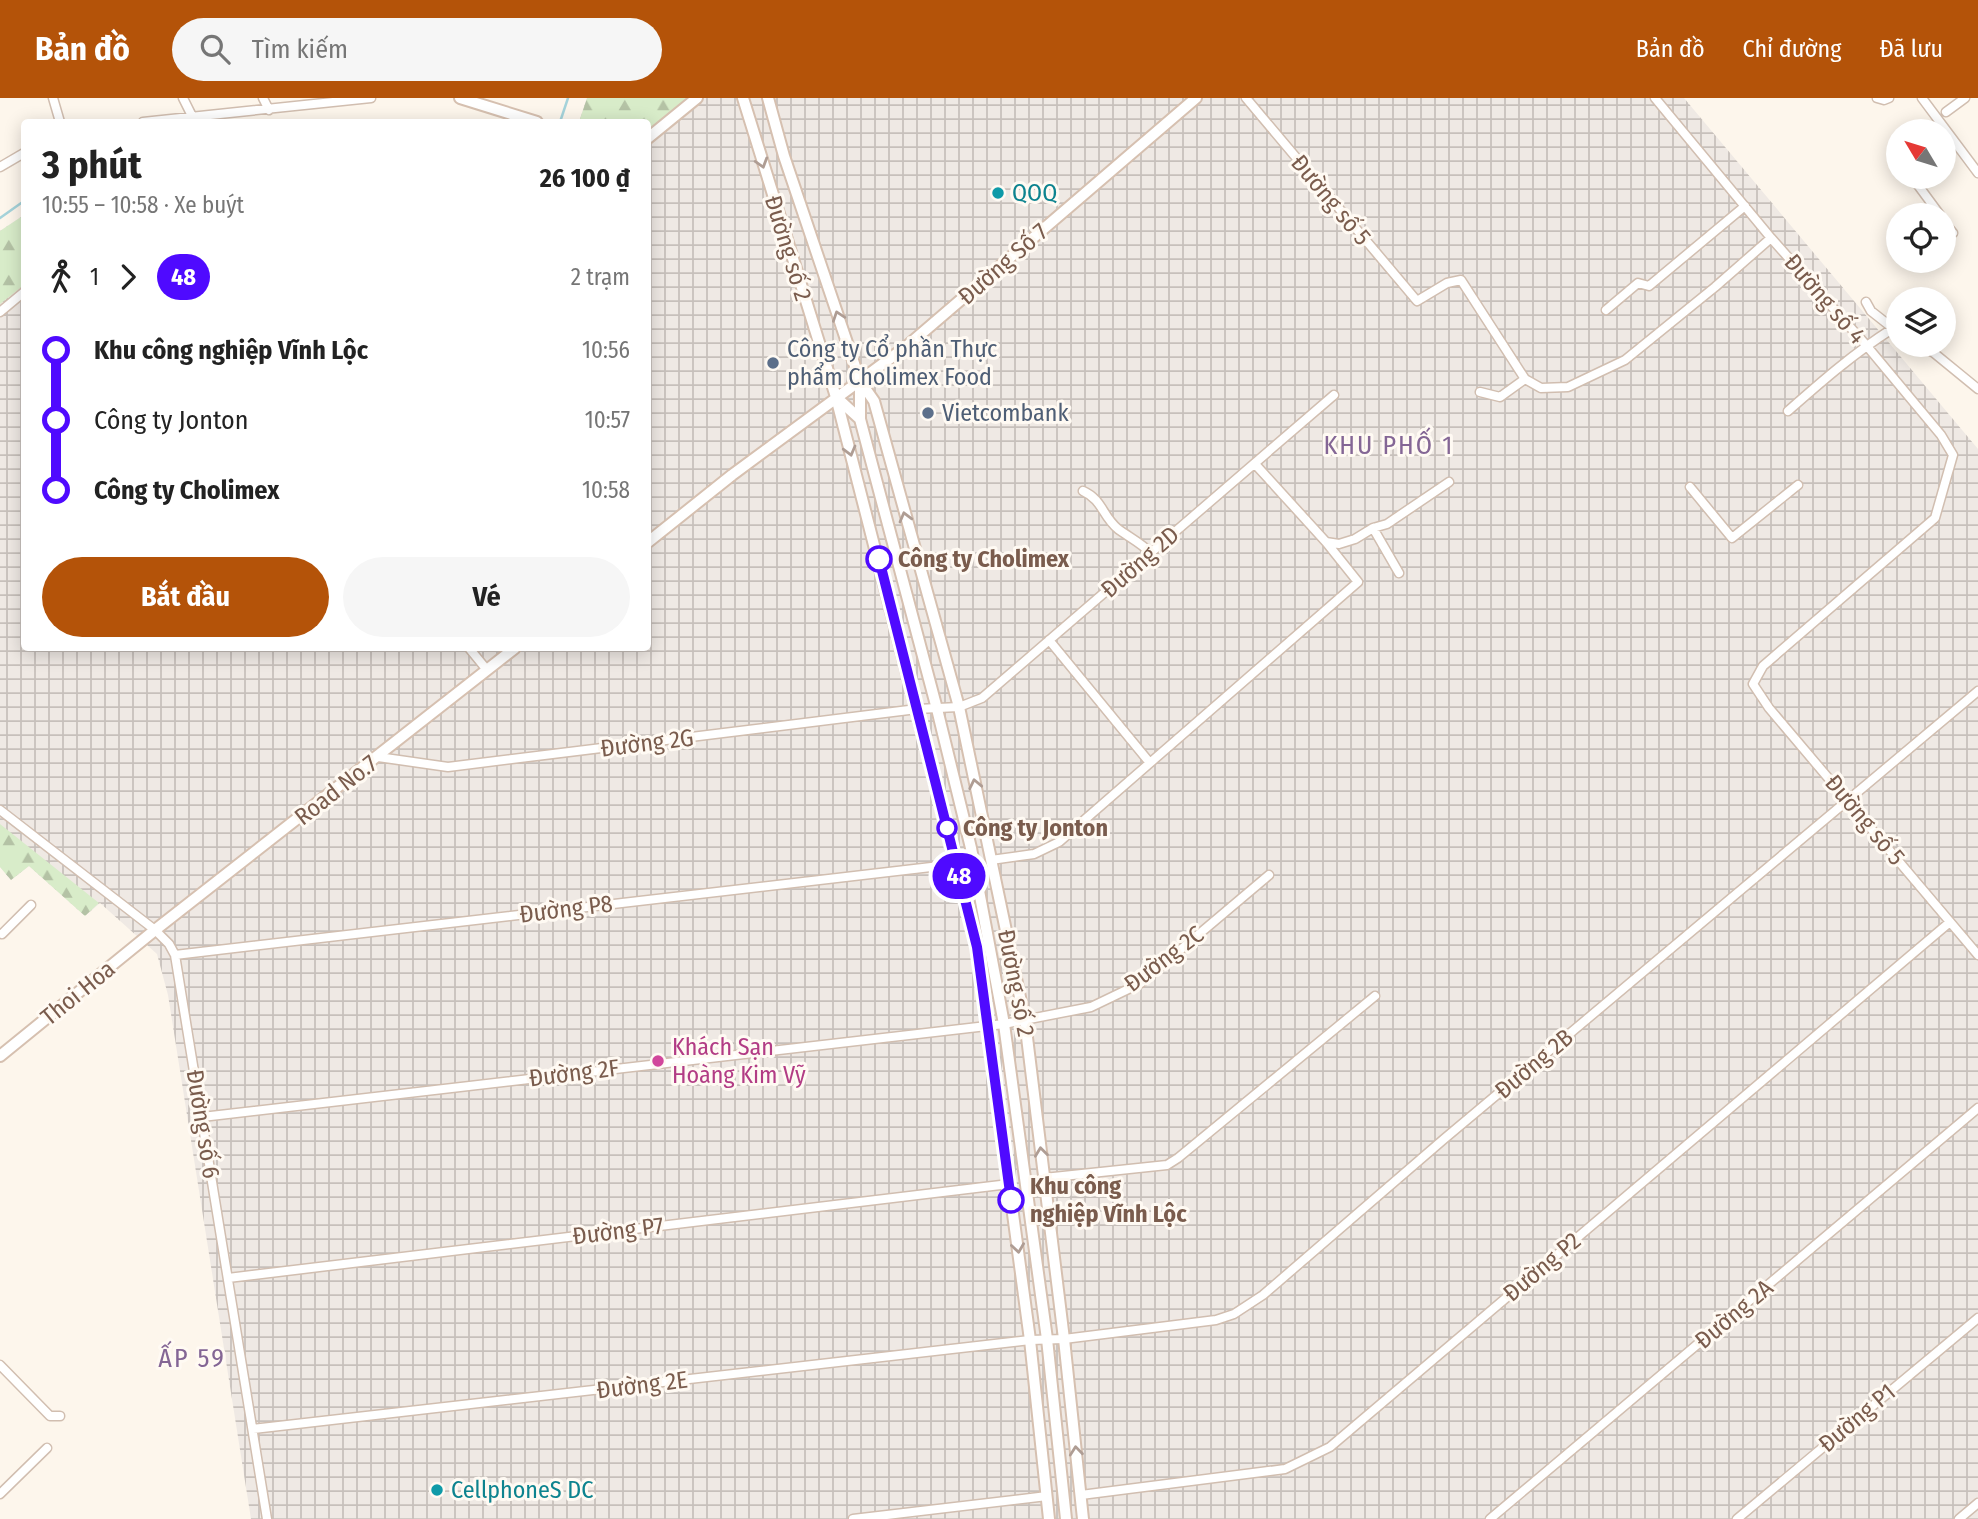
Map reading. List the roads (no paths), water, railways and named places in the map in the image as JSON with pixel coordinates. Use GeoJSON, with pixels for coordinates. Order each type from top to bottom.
{"type":"FeatureCollection","features":[{"type":"Feature","properties":{"kind":"main road"},"geometry":{"type":"LineString","coordinates":[[460,98],[526,119]]}},
{"type":"Feature","properties":{"kind":"main road"},"geometry":{"type":"LineString","coordinates":[[651,136],[696,98]]}},
{"type":"Feature","properties":{"kind":"main road","name":"Đường số 2"},"geometry":{"type":"LineString","coordinates":[[743,98],[836,397],[977,947],[1030,1340],[1049,1519]]}},
{"type":"Feature","properties":{"kind":"main road","name":"Đường số 2"},"geometry":{"type":"LineString","coordinates":[[768,98],[784,156],[860,381],[874,401],[959,707],[1025,1021],[1083,1519]]}},
{"type":"Feature","properties":{"kind":"main road","name":"Đường Số 7"},"geometry":{"type":"LineString","coordinates":[[836,397],[938,320],[1196,98]]}},
{"type":"Feature","properties":{"kind":"main road","name":"Đường số 2"},"geometry":{"type":"LineString","coordinates":[[860,381],[860,419],[937,709],[974,862],[1004,1024],[1047,1339],[1066,1519]]}},
{"type":"Feature","properties":{"kind":"main road"},"geometry":{"type":"LineString","coordinates":[[651,540],[836,397],[860,419]]}},
{"type":"Feature","properties":{"kind":"main road","name":"Road No.7"},"geometry":{"type":"LineString","coordinates":[[155,930],[511,651]]}},
{"type":"Feature","properties":{"kind":"main road","name":"Thoi Hoa"},"geometry":{"type":"LineString","coordinates":[[0,1056],[155,930]]}},
{"type":"Feature","properties":{"kind":"street"},"geometry":{"type":"LineString","coordinates":[[54,98],[59,119]]}},
{"type":"Feature","properties":{"kind":"street"},"geometry":{"type":"LineString","coordinates":[[183,98],[193,117]]}},
{"type":"Feature","properties":{"kind":"street"},"geometry":{"type":"LineString","coordinates":[[263,98],[269,110]]}},
{"type":"Feature","properties":{"kind":"street"},"geometry":{"type":"LineString","coordinates":[[173,119],[371,98]]}},
{"type":"Feature","properties":{"kind":"street","name":"Đường số 5"},"geometry":{"type":"LineString","coordinates":[[1246,98],[1417,301],[1447,283],[1461,280],[1525,379]]}},
{"type":"Feature","properties":{"kind":"street","name":"Đường số 4"},"geometry":{"type":"LineString","coordinates":[[1654,98],[1771,238],[1866,345],[1941,435],[1953,455],[1935,518],[1763,666],[1754,684]]}},
{"type":"Feature","properties":{"kind":"street"},"geometry":{"type":"LineString","coordinates":[[1877,98],[1889,98]]}},
{"type":"Feature","properties":{"kind":"street"},"geometry":{"type":"LineString","coordinates":[[1923,98],[1978,173]]}},
{"type":"Feature","properties":{"kind":"street"},"geometry":{"type":"LineString","coordinates":[[1946,112],[1965,98]]}},
{"type":"Feature","properties":{"kind":"street"},"geometry":{"type":"LineString","coordinates":[[0,167],[21,155]]}},
{"type":"Feature","properties":{"kind":"street"},"geometry":{"type":"LineString","coordinates":[[1606,310],[1638,283],[1649,286],[1745,206]]}},
{"type":"Feature","properties":{"kind":"street"},"geometry":{"type":"LineString","coordinates":[[1480,392],[1500,397],[1525,379],[1541,387],[1568,387],[1625,360],[1771,238]]}},
{"type":"Feature","properties":{"kind":"street"},"geometry":{"type":"LineString","coordinates":[[0,312],[21,294]]}},
{"type":"Feature","properties":{"kind":"street"},"geometry":{"type":"LineString","coordinates":[[1866,302],[1871,311],[1886,324]]}},
{"type":"Feature","properties":{"kind":"street"},"geometry":{"type":"LineString","coordinates":[[1788,411],[1866,345],[1886,335]]}},
{"type":"Feature","properties":{"kind":"street"},"geometry":{"type":"LineString","coordinates":[[1939,357],[1978,389]]}},
{"type":"Feature","properties":{"kind":"street","name":"Đường 2D"},"geometry":{"type":"LineString","coordinates":[[937,709],[959,707],[982,698],[1334,395]]}},
{"type":"Feature","properties":{"kind":"street"},"geometry":{"type":"LineString","coordinates":[[991,860],[1034,854],[1059,842],[1357,582],[1326,542],[1255,464]]}},
{"type":"Feature","properties":{"kind":"street"},"geometry":{"type":"LineString","coordinates":[[1326,542],[1339,544],[1387,524],[1449,482]]}},
{"type":"Feature","properties":{"kind":"street"},"geometry":{"type":"LineString","coordinates":[[1690,487],[1732,538],[1798,485]]}},
{"type":"Feature","properties":{"kind":"street"},"geometry":{"type":"LineString","coordinates":[[1083,491],[1097,499],[1116,528],[1151,553]]}},
{"type":"Feature","properties":{"kind":"street"},"geometry":{"type":"LineString","coordinates":[[1373,528],[1399,573]]}},
{"type":"Feature","properties":{"kind":"street"},"geometry":{"type":"LineString","coordinates":[[1049,640],[1150,764]]}},
{"type":"Feature","properties":{"kind":"street"},"geometry":{"type":"LineString","coordinates":[[471,651],[487,670]]}},
{"type":"Feature","properties":{"kind":"street","name":"Đường số 5"},"geometry":{"type":"LineString","coordinates":[[1754,684],[1769,708],[1978,955]]}},
{"type":"Feature","properties":{"kind":"street","name":"Đường 2B"},"geometry":{"type":"LineString","coordinates":[[1047,1339],[1216,1320],[1250,1305],[1978,691]]}},
{"type":"Feature","properties":{"kind":"street","name":"Đường 2G"},"geometry":{"type":"LineString","coordinates":[[377,757],[447,767],[917,709],[937,709]]}},
{"type":"Feature","properties":{"kind":"street","name":"Đường số 6"},"geometry":{"type":"LineString","coordinates":[[0,810],[155,930],[169,944],[175,955],[267,1519]]}},
{"type":"Feature","properties":{"kind":"street","name":"Đường P8"},"geometry":{"type":"LineString","coordinates":[[175,955],[974,862]]}},
{"type":"Feature","properties":{"kind":"street","name":"Đường 2C"},"geometry":{"type":"LineString","coordinates":[[1004,1024],[1091,1007],[1141,983],[1269,875]]}},
{"type":"Feature","properties":{"kind":"street"},"geometry":{"type":"LineString","coordinates":[[2,934],[31,905]]}},
{"type":"Feature","properties":{"kind":"street","name":"Đường P2"},"geometry":{"type":"LineString","coordinates":[[1081,1495],[1286,1469],[1330,1447],[1950,922]]}},
{"type":"Feature","properties":{"kind":"street"},"geometry":{"type":"LineString","coordinates":[[1044,1178],[1167,1165],[1375,996]]}},
{"type":"Feature","properties":{"kind":"street","name":"Đường 2F"},"geometry":{"type":"LineString","coordinates":[[202,1117],[1004,1024]]}},
{"type":"Feature","properties":{"kind":"street","name":"Đường 2A"},"geometry":{"type":"LineString","coordinates":[[1490,1519],[1978,1108]]}},
{"type":"Feature","properties":{"kind":"street","name":"Đường P7"},"geometry":{"type":"LineString","coordinates":[[228,1278],[1009,1184]]}},
{"type":"Feature","properties":{"kind":"street","name":"Đường P1"},"geometry":{"type":"LineString","coordinates":[[1737,1519],[1978,1318]]}},
{"type":"Feature","properties":{"kind":"street","name":"Đường 2E"},"geometry":{"type":"LineString","coordinates":[[253,1429],[1047,1339]]}},
{"type":"Feature","properties":{"kind":"street"},"geometry":{"type":"LineString","coordinates":[[0,1365],[50,1416],[60,1416]]}},
{"type":"Feature","properties":{"kind":"street"},"geometry":{"type":"LineString","coordinates":[[0,1494],[47,1448]]}},
{"type":"Feature","properties":{"kind":"street"},"geometry":{"type":"LineString","coordinates":[[852,1519],[1047,1496]]}},
{"type":"Feature","properties":{"kind":"street"},"geometry":{"type":"LineString","coordinates":[[1959,1519],[1978,1503]]}},
{"type":"Feature","properties":{"kind":"waterway"},"geometry":{"type":"LineString","coordinates":[[561,119],[568,98]]}},
{"type":"Feature","properties":{"kind":"waterway"},"geometry":{"type":"LineString","coordinates":[[0,218],[21,203]]}},
{"type":"Feature","properties":{"kind":"place","name":"QOQ"},"geometry":{"type":"Point","coordinates":[998,193]}},
{"type":"Feature","properties":{"kind":"place","name":"Công ty Cổ phần Thực phẩm Cholimex Food"},"geometry":{"type":"Point","coordinates":[773,363]}},
{"type":"Feature","properties":{"kind":"place","name":"Vietcombank"},"geometry":{"type":"Point","coordinates":[928,413]}},
{"type":"Feature","properties":{"kind":"place","name":"Công ty Cholimex"},"geometry":{"type":"Point","coordinates":[879,559]}},
{"type":"Feature","properties":{"kind":"place","name":"Công ty Jonton"},"geometry":{"type":"Point","coordinates":[947,828]}},
{"type":"Feature","properties":{"kind":"place","name":"Khách Sạn Hoàng Kim Vỹ"},"geometry":{"type":"Point","coordinates":[658,1061]}},
{"type":"Feature","properties":{"kind":"place","name":"Khu công nghiệp Vĩnh Lộc"},"geometry":{"type":"Point","coordinates":[1011,1200]}},
{"type":"Feature","properties":{"kind":"place","name":"CellphoneS DC"},"geometry":{"type":"Point","coordinates":[437,1490]}},
{"type":"Feature","properties":{"kind":"district","name":"KHU PHỐ 1"},"geometry":{"type":"Point","coordinates":[1389,445]}},
{"type":"Feature","properties":{"kind":"district","name":"ẤP 59"},"geometry":{"type":"Point","coordinates":[192,1358]}}]}
